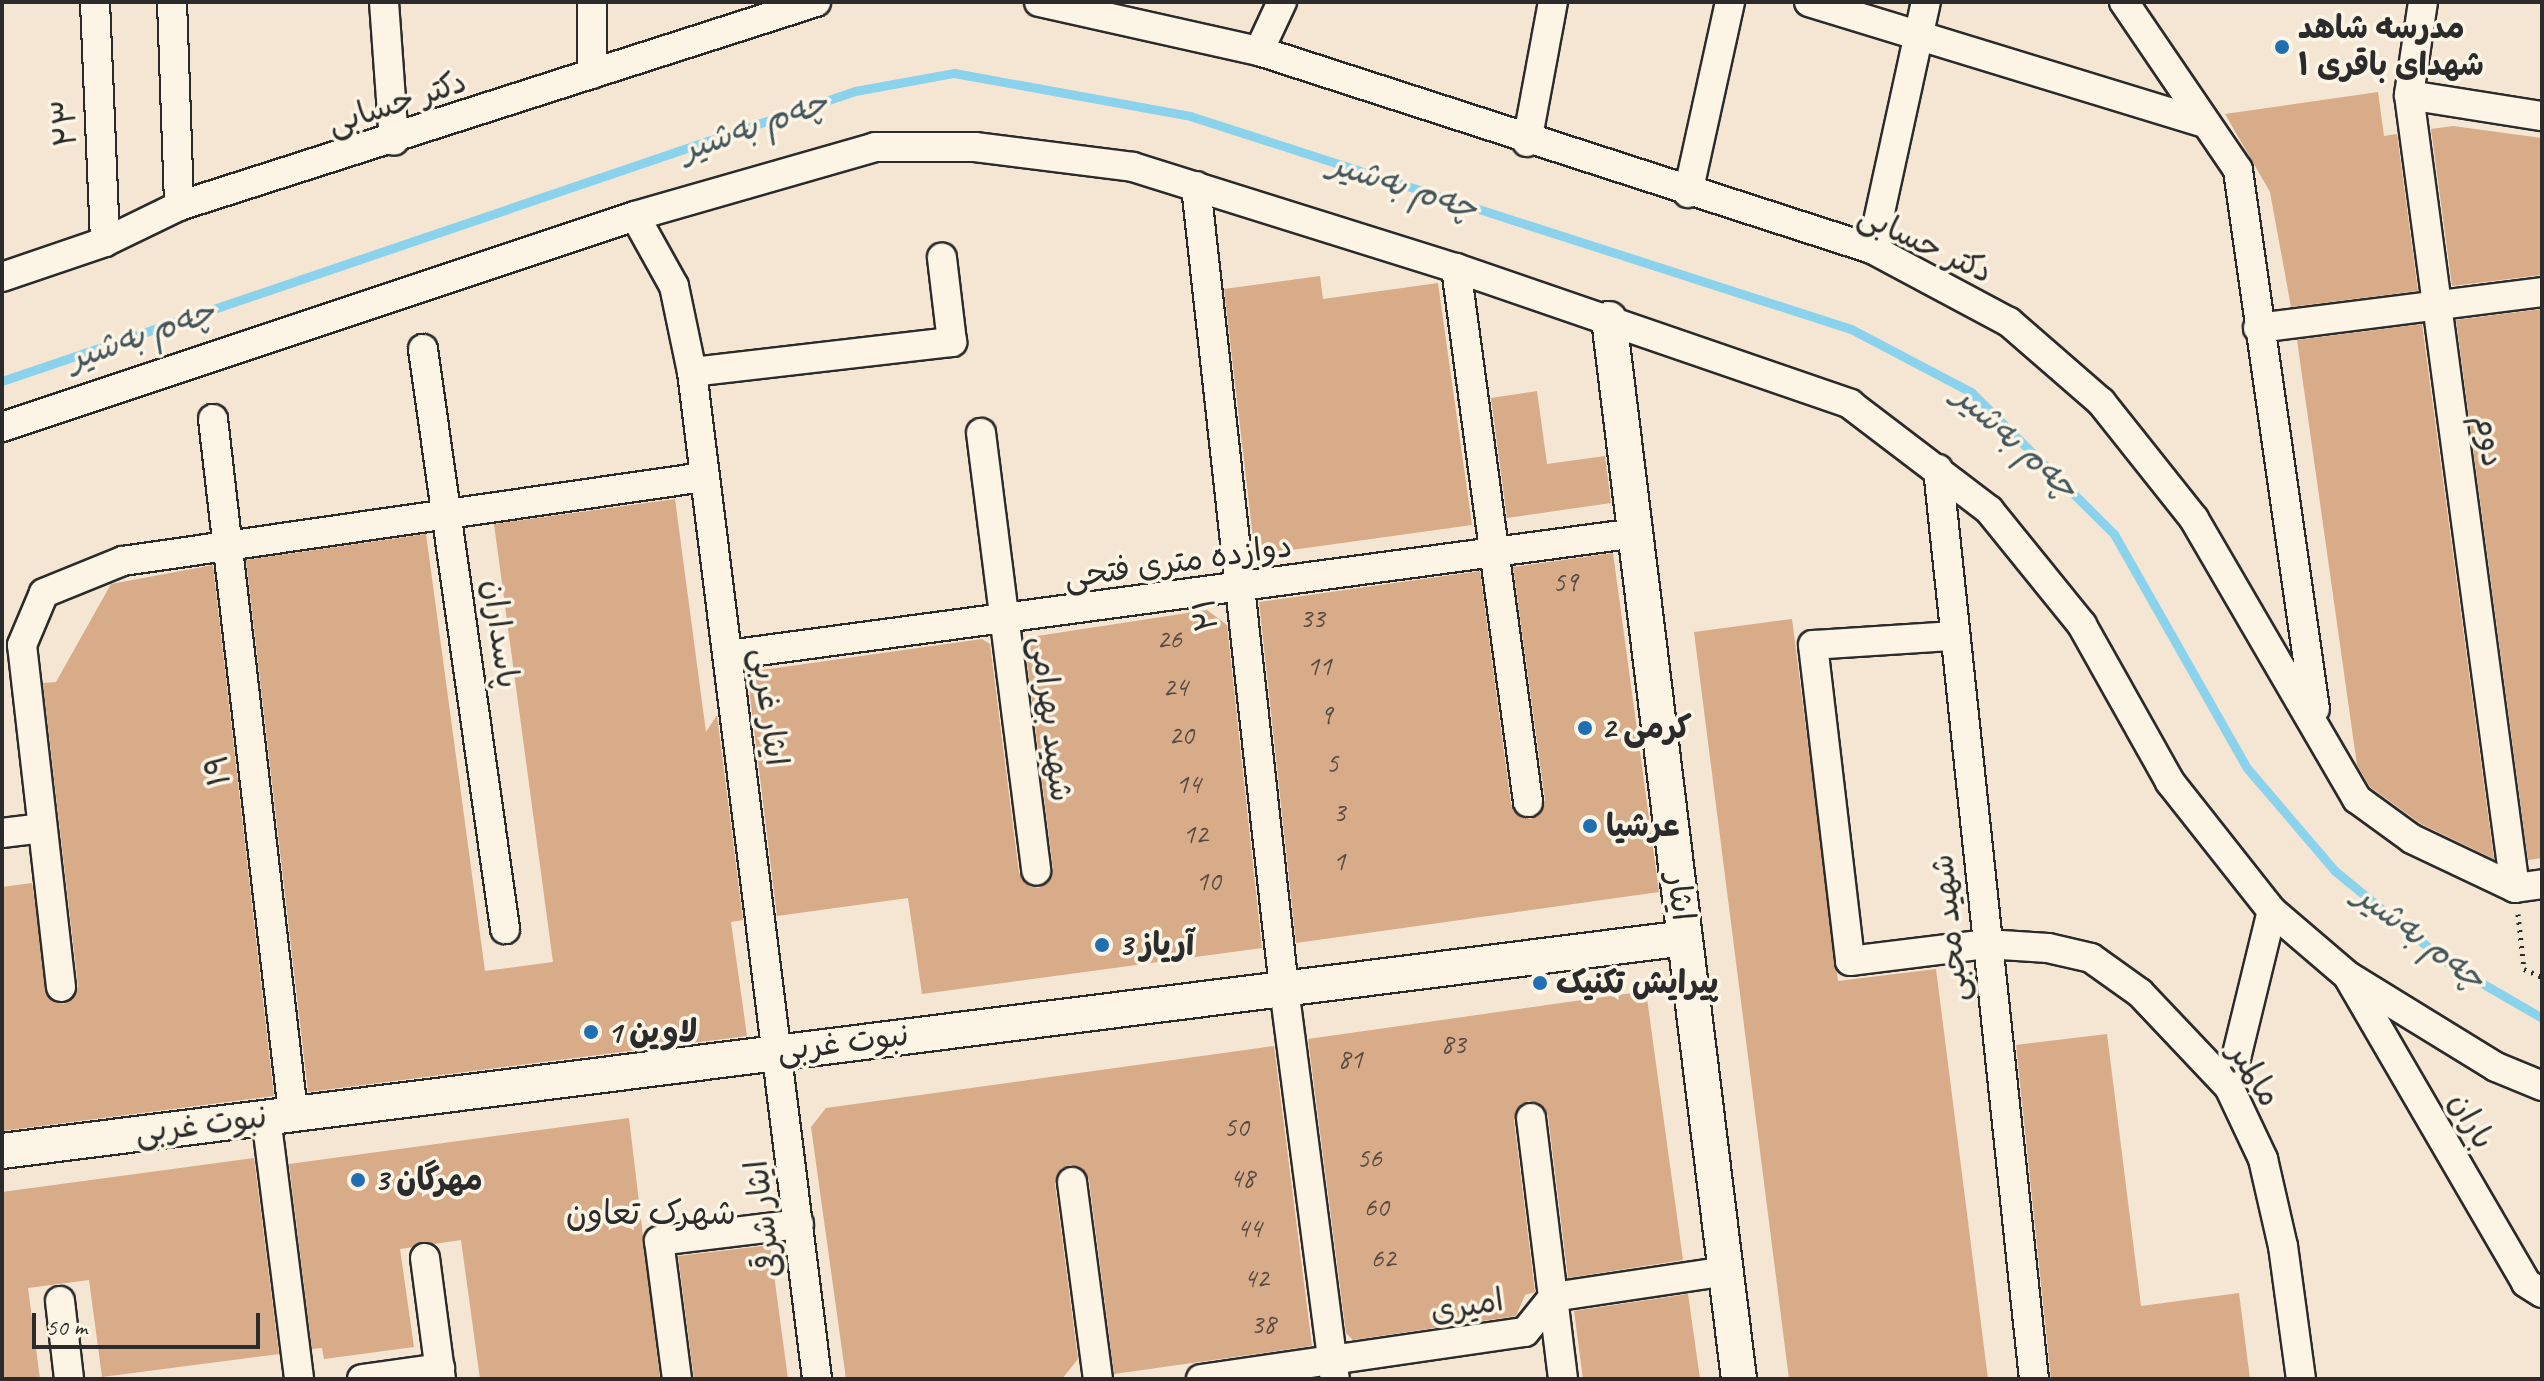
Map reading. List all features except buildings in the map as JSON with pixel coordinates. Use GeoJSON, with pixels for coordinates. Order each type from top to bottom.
{"type":"FeatureCollection","features":[{"type":"Feature","properties":{"kind":"street","name":"۲۳"},"geometry":{"type":"LineString","coordinates":[[95,2],[105,242]]}},
{"type":"Feature","properties":{"kind":"street"},"geometry":{"type":"LineString","coordinates":[[172,2],[179,206]]}},
{"type":"Feature","properties":{"kind":"street"},"geometry":{"type":"LineString","coordinates":[[384,2],[394,141]]}},
{"type":"Feature","properties":{"kind":"street"},"geometry":{"type":"LineString","coordinates":[[592,2],[592,74]]}},
{"type":"Feature","properties":{"kind":"street","name":"دکتر حسابی"},"geometry":{"type":"LineString","coordinates":[[2,277],[105,242],[179,206],[394,141],[811,2]]}},
{"type":"Feature","properties":{"kind":"street","name":"دکتر حسابی"},"geometry":{"type":"LineString","coordinates":[[1039,2],[1142,12],[1527,142],[1872,249],[2009,322],[2101,402],[2194,519],[2317,724],[2357,799],[2412,839],[2528,886]]}},
{"type":"Feature","properties":{"kind":"street"},"geometry":{"type":"LineString","coordinates":[[1259,51],[1282,2]]}},
{"type":"Feature","properties":{"kind":"street"},"geometry":{"type":"LineString","coordinates":[[1527,142],[1553,2]]}},
{"type":"Feature","properties":{"kind":"street"},"geometry":{"type":"LineString","coordinates":[[1688,193],[1730,2]]}},
{"type":"Feature","properties":{"kind":"street"},"geometry":{"type":"LineString","coordinates":[[1809,2],[1917,39],[2205,123]]}},
{"type":"Feature","properties":{"kind":"street"},"geometry":{"type":"LineString","coordinates":[[1872,249],[1926,2]]}},
{"type":"Feature","properties":{"kind":"street"},"geometry":{"type":"LineString","coordinates":[[2124,2],[2238,170],[2258,328],[2317,724]]}},
{"type":"Feature","properties":{"kind":"street","name":"دوم"},"geometry":{"type":"LineString","coordinates":[[2423,2],[2409,95],[2437,303],[2528,886]]}},
{"type":"Feature","properties":{"kind":"street"},"geometry":{"type":"LineString","coordinates":[[2409,95],[2542,116]]}},
{"type":"Feature","properties":{"kind":"street"},"geometry":{"type":"LineString","coordinates":[[2,427],[635,216],[875,147],[975,147],[1133,167],[1456,268],[1850,404],[1989,510],[2082,625],[2170,782],[2272,911],[2348,976],[2496,1067],[2542,1086]]}},
{"type":"Feature","properties":{"kind":"street","name":"۲۱"},"geometry":{"type":"LineString","coordinates":[[1196,186],[1284,988],[1334,1370]]}},
{"type":"Feature","properties":{"kind":"street","name":"ایثار غربی"},"geometry":{"type":"LineString","coordinates":[[635,216],[674,286],[692,372],[779,1051]]}},
{"type":"Feature","properties":{"kind":"street"},"geometry":{"type":"LineString","coordinates":[[692,372],[952,342],[942,258]]}},
{"type":"Feature","properties":{"kind":"street"},"geometry":{"type":"LineString","coordinates":[[1456,268],[1528,802]]}},
{"type":"Feature","properties":{"kind":"street"},"geometry":{"type":"LineString","coordinates":[[2258,328],[2542,292]]}},
{"type":"Feature","properties":{"kind":"street","name":"ایثار"},"geometry":{"type":"LineString","coordinates":[[1609,319],[1739,1379]]}},
{"type":"Feature","properties":{"kind":"street","name":"پاسداران"},"geometry":{"type":"LineString","coordinates":[[423,349],[450,514],[505,929]]}},
{"type":"Feature","properties":{"kind":"street","name":"۱۹"},"geometry":{"type":"LineString","coordinates":[[213,419],[280,1115],[299,1379]]}},
{"type":"Feature","properties":{"kind":"street","name":"شهید بهرامی"},"geometry":{"type":"LineString","coordinates":[[981,433],[1036,871]]}},
{"type":"Feature","properties":{"kind":"street","name":"شهید محبی"},"geometry":{"type":"LineString","coordinates":[[1938,469],[1952,636],[2034,1379]]}},
{"type":"Feature","properties":{"kind":"street"},"geometry":{"type":"LineString","coordinates":[[61,987],[22,645],[44,593],[123,561],[704,477]]}},
{"type":"Feature","properties":{"kind":"street","name":"دوازده متری فتحی"},"geometry":{"type":"LineString","coordinates":[[728,655],[1238,589],[1636,533]]}},
{"type":"Feature","properties":{"kind":"street","name":"مالمیر"},"geometry":{"type":"LineString","coordinates":[[1952,636],[1813,645],[1850,961],[1986,944],[2091,958],[2180,1030],[2229,1087],[2263,1159],[2283,1246],[2301,1379]]}},
{"type":"Feature","properties":{"kind":"street"},"geometry":{"type":"LineString","coordinates":[[2,833],[41,828]]}},
{"type":"Feature","properties":{"kind":"street"},"geometry":{"type":"LineString","coordinates":[[2229,1087],[2272,911]]}},
{"type":"Feature","properties":{"kind":"street","name":"نبوت غربی"},"geometry":{"type":"LineString","coordinates":[[2,1151],[1685,938]]}},
{"type":"Feature","properties":{"kind":"street","name":"باران"},"geometry":{"type":"LineString","coordinates":[[2348,976],[2526,1283],[2542,1293]]}},
{"type":"Feature","properties":{"kind":"street","name":"ایثار شرقی"},"geometry":{"type":"LineString","coordinates":[[779,1051],[817,1379]]}},
{"type":"Feature","properties":{"kind":"street"},"geometry":{"type":"LineString","coordinates":[[1531,1118],[1563,1379]]}},
{"type":"Feature","properties":{"kind":"street"},"geometry":{"type":"LineString","coordinates":[[1072,1182],[1098,1379]]}},
{"type":"Feature","properties":{"kind":"street"},"geometry":{"type":"LineString","coordinates":[[677,1379],[659,1241],[799,1224]]}},
{"type":"Feature","properties":{"kind":"street"},"geometry":{"type":"LineString","coordinates":[[362,1379],[441,1374],[425,1258]]}},
{"type":"Feature","properties":{"kind":"street"},"geometry":{"type":"LineString","coordinates":[[1553,1297],[1726,1271]]}},
{"type":"Feature","properties":{"kind":"street","name":"امیری"},"geometry":{"type":"LineString","coordinates":[[1201,1379],[1334,1370],[1525,1332],[1553,1297]]}},
{"type":"Feature","properties":{"kind":"street"},"geometry":{"type":"LineString","coordinates":[[60,1301],[69,1379]]}},
{"type":"Feature","properties":{"kind":"path"},"geometry":{"type":"LineString","coordinates":[[2528,886],[2524,969],[2542,977]]}},
{"type":"Feature","properties":{"kind":"waterway","name":"چەم بەشیر"},"geometry":{"type":"LineString","coordinates":[[2,381],[855,91],[954,73],[1190,116],[1851,329],[1971,392],[2114,534],[2247,768],[2335,871],[2449,964],[2542,1018]]}},
{"type":"Feature","properties":{"kind":"place","name":"مدرسه شاهد شهدای باقری ۱"},"geometry":{"type":"Point","coordinates":[2282,47]}},
{"type":"Feature","properties":{"kind":"place","name":"کرمی 2"},"geometry":{"type":"Point","coordinates":[1585,728]}},
{"type":"Feature","properties":{"kind":"place","name":"عرشیا"},"geometry":{"type":"Point","coordinates":[1590,826]}},
{"type":"Feature","properties":{"kind":"place","name":"آریاز 3"},"geometry":{"type":"Point","coordinates":[1102,945]}},
{"type":"Feature","properties":{"kind":"place","name":"پیرایش تکنیک"},"geometry":{"type":"Point","coordinates":[1540,983]}},
{"type":"Feature","properties":{"kind":"place","name":"لاوین 1"},"geometry":{"type":"Point","coordinates":[591,1032]}},
{"type":"Feature","properties":{"kind":"place","name":"مهرگان 3"},"geometry":{"type":"Point","coordinates":[358,1180]}},
{"type":"Feature","properties":{"kind":"district","name":"شهرک تعاون"},"geometry":{"type":"Point","coordinates":[651,1213]}}]}
